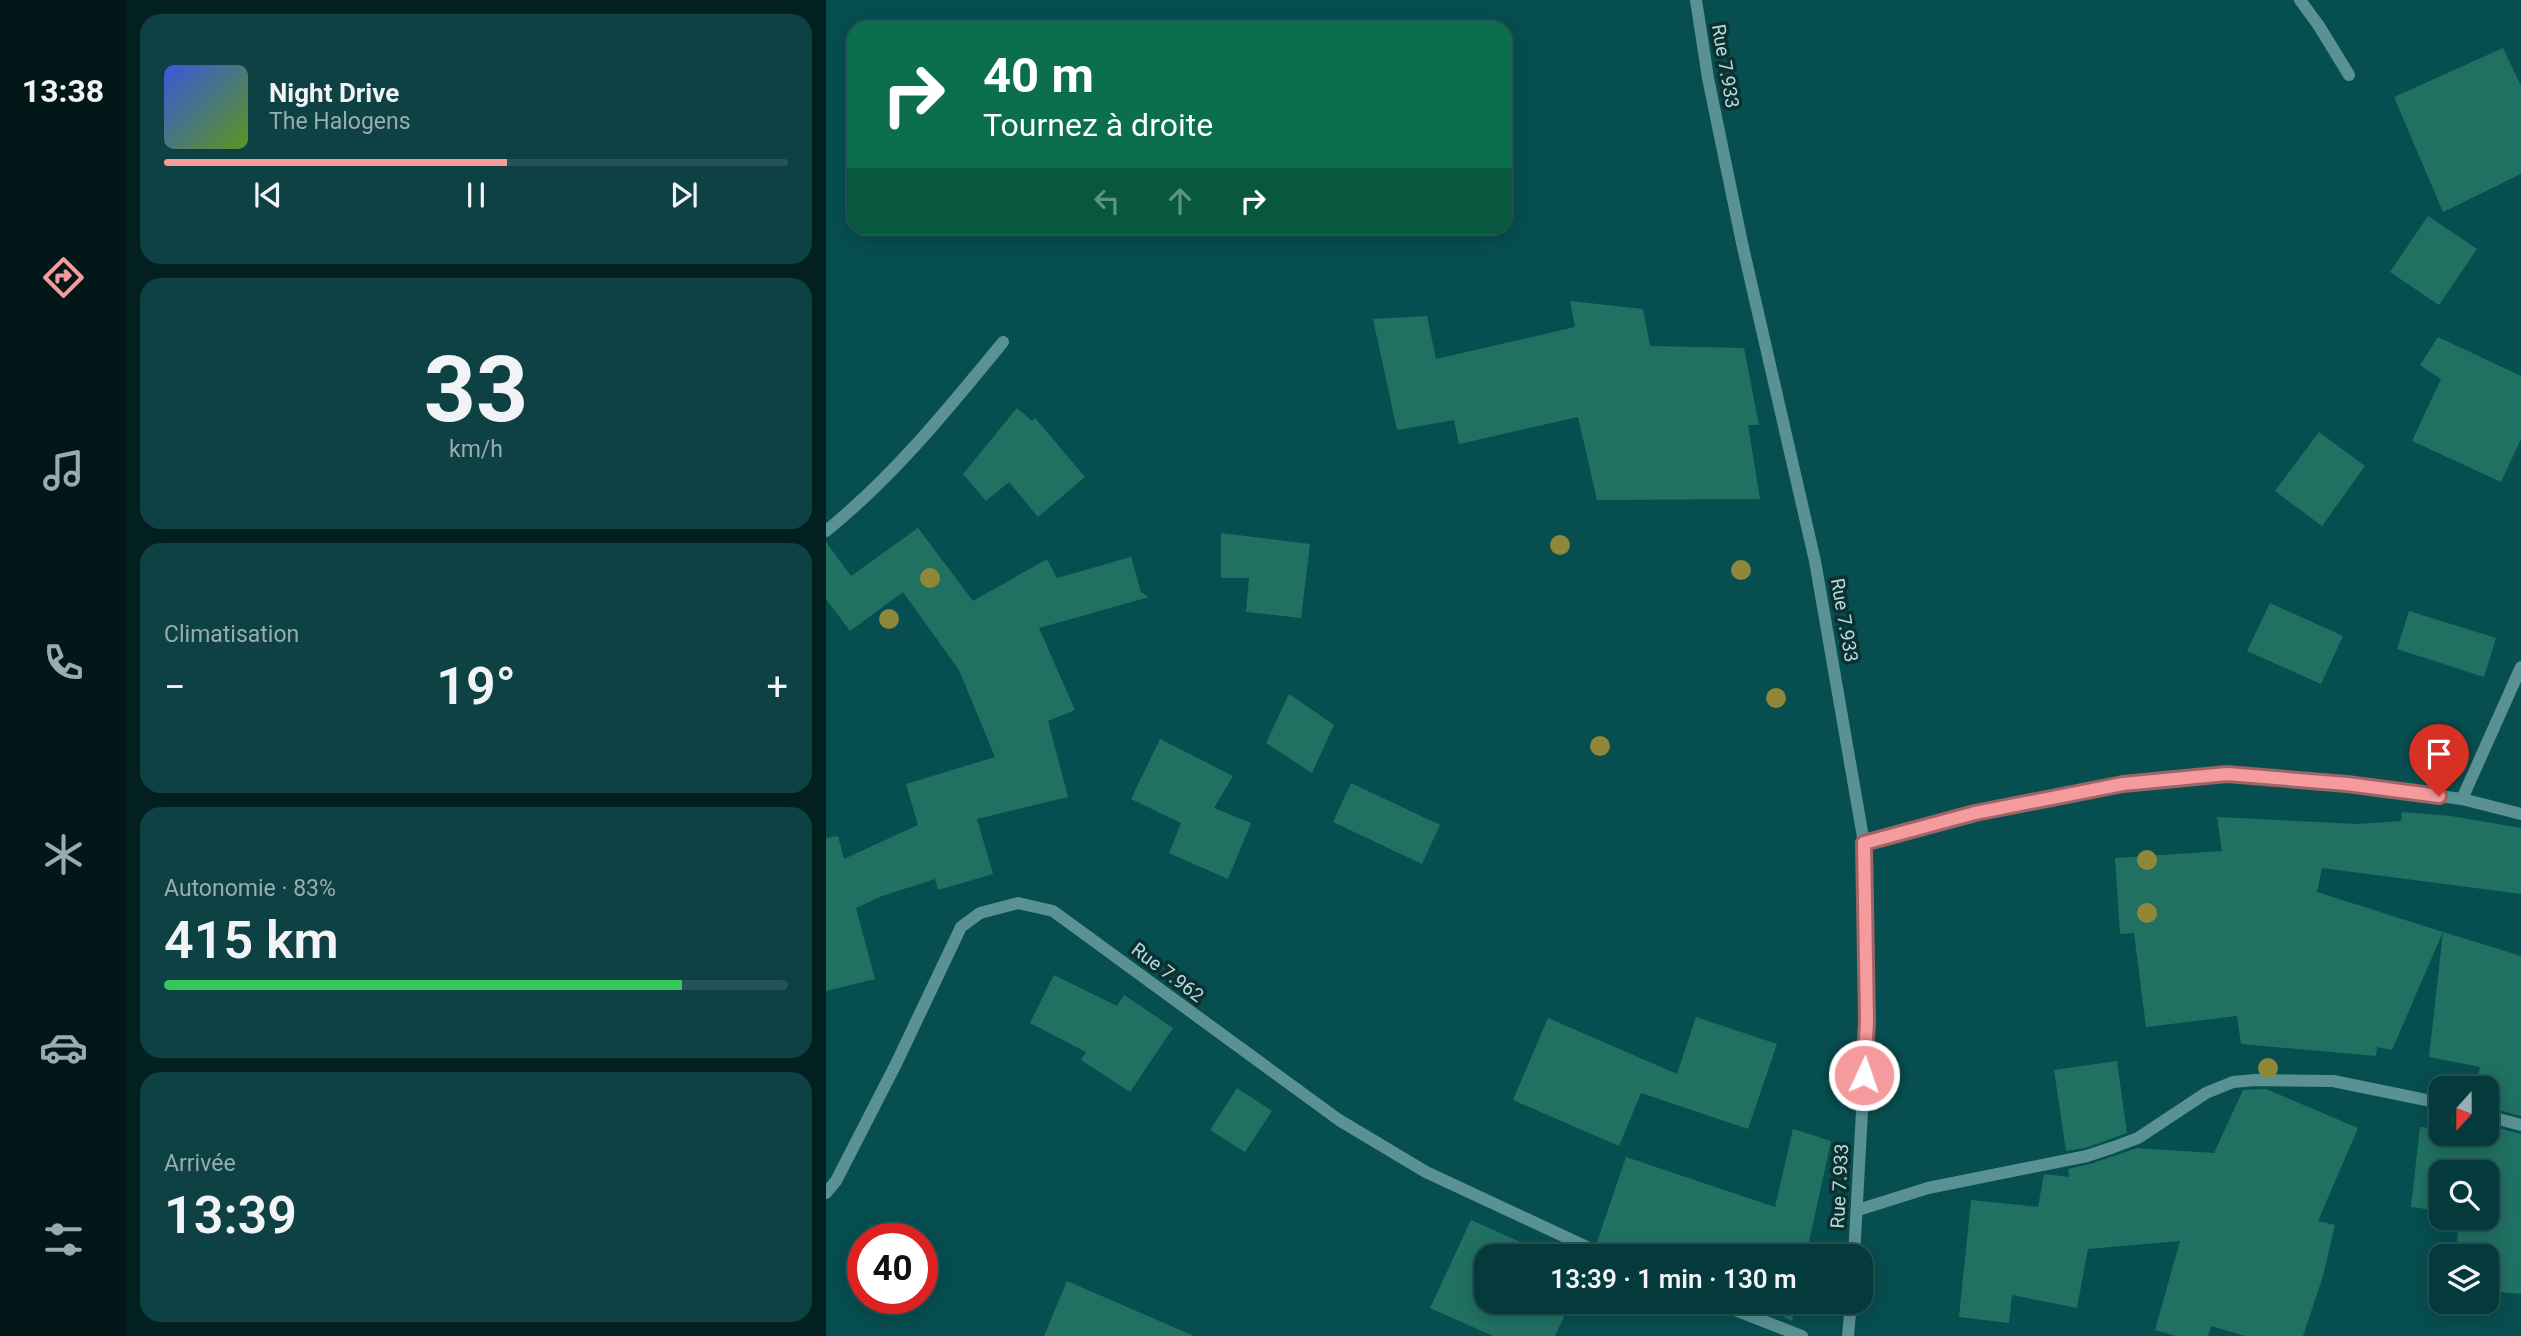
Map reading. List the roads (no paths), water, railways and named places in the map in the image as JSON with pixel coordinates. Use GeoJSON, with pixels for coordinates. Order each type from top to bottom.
{"type":"FeatureCollection","features":[{"type":"Feature","properties":{"kind":"street","name":"Rue 7.933"},"geometry":{"type":"LineString","coordinates":[[1696,0],[1708,78],[1742,243],[1815,561],[1864,843],[1867,1021],[1855,1244]]}},
{"type":"Feature","properties":{"kind":"street"},"geometry":{"type":"LineString","coordinates":[[2300,0],[2350,75]]}},
{"type":"Feature","properties":{"kind":"street"},"geometry":{"type":"LineString","coordinates":[[826,531],[882,482],[921,441],[1003,342]]}},
{"type":"Feature","properties":{"kind":"street"},"geometry":{"type":"LineString","coordinates":[[2462,799],[2521,667]]}},
{"type":"Feature","properties":{"kind":"street"},"geometry":{"type":"LineString","coordinates":[[1864,843],[1975,813],[2123,784],[2227,774],[2347,784],[2462,799],[2521,814]]}},
{"type":"Feature","properties":{"kind":"street","name":"Rue 7.962"},"geometry":{"type":"LineString","coordinates":[[826,1193],[836,1181],[896,1064],[961,928],[980,913],[1018,903],[1053,911],[1339,1120],[1426,1172],[1580,1244]]}},
{"type":"Feature","properties":{"kind":"street"},"geometry":{"type":"LineString","coordinates":[[1858,1210],[1928,1188],[2087,1156],[2114,1147],[2138,1138],[2206,1093],[2233,1083],[2255,1080],[2333,1081],[2429,1101]]}},
{"type":"Feature","properties":{"kind":"street"},"geometry":{"type":"LineString","coordinates":[[2499,1119],[2521,1125]]}},
{"type":"Feature","properties":{"kind":"street"},"geometry":{"type":"LineString","coordinates":[[1745,1314],[1802,1336]]}},
{"type":"Feature","properties":{"kind":"street"},"geometry":{"type":"LineString","coordinates":[[1848,1336],[1850,1314]]}}]}
